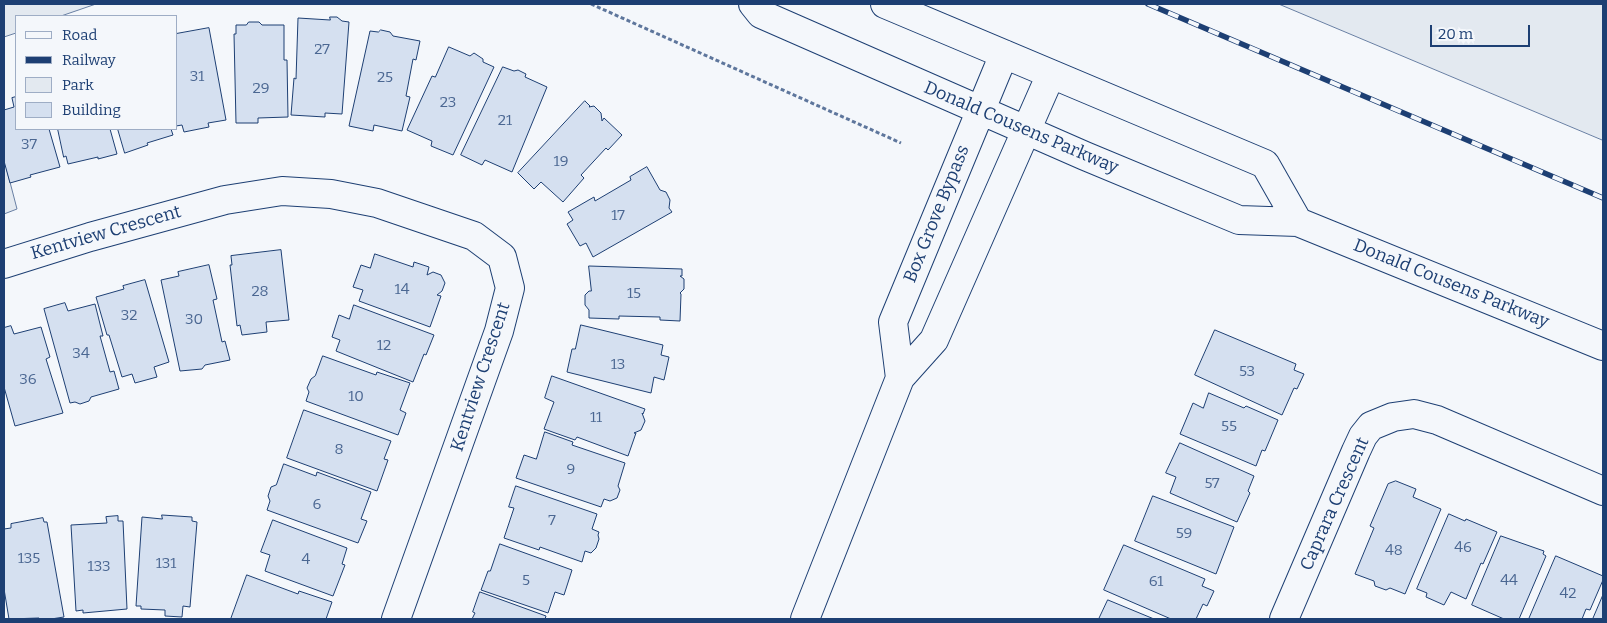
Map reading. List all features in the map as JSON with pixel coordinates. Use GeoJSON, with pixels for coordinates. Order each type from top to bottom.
{"type":"FeatureCollection","features":[{"type":"Feature","properties":{"kind":"main road","name":"Donald Cousens Parkway"},"geometry":{"type":"LineString","coordinates":[[753,4],[761,14],[980,111],[1239,220],[1298,222],[1603,346]]}},
{"type":"Feature","properties":{"kind":"main road"},"geometry":{"type":"LineString","coordinates":[[885,4],[1264,164],[1298,222]]}},
{"type":"Feature","properties":{"kind":"main road","name":"Box Grove Bypass"},"geometry":{"type":"LineString","coordinates":[[900,378],[893,322],[1004,54]]}},
{"type":"Feature","properties":{"kind":"main road","name":"Box Grove Bypass"},"geometry":{"type":"LineString","coordinates":[[804,619],[900,378],[934,340],[1051,74]]}},
{"type":"Feature","properties":{"kind":"main road","name":"Kentview Crescent"},"geometry":{"type":"LineString","coordinates":[[4,264],[90,237],[225,200],[282,191],[331,194],[378,203],[474,236],[502,257],[510,288],[500,331],[396,619]]}},
{"type":"Feature","properties":{"kind":"main road","name":"Caprara Crescent"},"geometry":{"type":"LineString","coordinates":[[1284,619],[1356,451],[1363,436],[1371,426],[1392,418],[1414,414],[1429,418],[1603,491]]}},
{"type":"Feature","properties":{"kind":"path"},"geometry":{"type":"LineString","coordinates":[[591,4],[901,144]]}},
{"type":"Feature","properties":{"kind":"green space"},"geometry":{"type":"Polygon","coordinates":[[[4,4],[96,4],[64,15],[15,15],[15,33],[4,37],[4,4]]]}},
{"type":"Feature","properties":{"kind":"green space"},"geometry":{"type":"Polygon","coordinates":[[[1279,4],[1603,4],[1603,140],[1279,4]]]}},
{"type":"Feature","properties":{"kind":"green space"},"geometry":{"type":"Polygon","coordinates":[[[4,159],[17,209],[4,214],[4,159]]]}},
{"type":"Feature","properties":{"kind":"building"},"geometry":{"type":"Polygon","coordinates":[[[330,17],[337,17],[342,21],[349,22],[342,114],[325,113],[325,117],[291,115],[294,78],[296,79],[298,18],[330,20],[330,17]]]}},
{"type":"Feature","properties":{"kind":"building"},"geometry":{"type":"Polygon","coordinates":[[[249,22],[259,22],[262,25],[284,25],[284,60],[287,60],[288,117],[258,118],[258,123],[236,123],[234,34],[236,34],[236,25],[246,25],[249,22]]]}},
{"type":"Feature","properties":{"kind":"building"},"geometry":{"type":"Polygon","coordinates":[[[209,28],[226,120],[208,123],[209,127],[184,132],[182,125],[178,126],[178,34],[209,28]]]}},
{"type":"Feature","properties":{"kind":"building"},"geometry":{"type":"Polygon","coordinates":[[[381,30],[390,32],[393,36],[420,41],[416,60],[413,59],[406,96],[410,97],[402,131],[374,125],[373,131],[349,126],[370,31],[378,32],[381,30]]]}},
{"type":"Feature","properties":{"kind":"building"},"geometry":{"type":"Polygon","coordinates":[[[449,47],[470,56],[474,53],[483,59],[483,62],[494,67],[453,155],[431,146],[432,141],[407,130],[432,76],[435,77],[449,47]]]}},
{"type":"Feature","properties":{"kind":"building"},"geometry":{"type":"Polygon","coordinates":[[[503,67],[514,71],[518,70],[526,74],[525,77],[547,87],[512,172],[485,160],[482,165],[461,155],[503,67]]]}},
{"type":"Feature","properties":{"kind":"building"},"geometry":{"type":"Polygon","coordinates":[[[15,97],[15,130],[49,130],[60,167],[30,175],[31,177],[10,183],[4,161],[4,110],[14,107],[12,98],[15,97]]]}},
{"type":"Feature","properties":{"kind":"building"},"geometry":{"type":"Polygon","coordinates":[[[585,101],[589,107],[594,106],[601,113],[602,121],[604,118],[622,135],[608,150],[606,148],[581,175],[584,178],[563,202],[541,182],[534,189],[518,173],[585,101]]]}},
{"type":"Feature","properties":{"kind":"building"},"geometry":{"type":"Polygon","coordinates":[[[58,130],[110,130],[117,154],[68,164],[66,156],[64,157],[58,130]]]}},
{"type":"Feature","properties":{"kind":"building"},"geometry":{"type":"Polygon","coordinates":[[[118,130],[171,130],[173,135],[147,143],[148,145],[125,153],[118,130]]]}},
{"type":"Feature","properties":{"kind":"building"},"geometry":{"type":"Polygon","coordinates":[[[647,167],[660,190],[666,192],[670,200],[669,208],[672,212],[593,257],[586,243],[580,246],[567,224],[573,220],[568,212],[594,197],[595,201],[631,180],[630,177],[647,167]]]}},
{"type":"Feature","properties":{"kind":"building"},"geometry":{"type":"Polygon","coordinates":[[[281,250],[289,320],[266,322],[267,332],[242,335],[240,325],[237,326],[230,265],[232,265],[231,256],[281,250]]]}},
{"type":"Feature","properties":{"kind":"building"},"geometry":{"type":"Polygon","coordinates":[[[375,254],[413,267],[414,262],[429,267],[427,275],[433,272],[441,275],[445,283],[442,291],[437,295],[441,296],[430,327],[359,301],[363,290],[353,287],[361,265],[370,268],[375,254]]]}},
{"type":"Feature","properties":{"kind":"building"},"geometry":{"type":"Polygon","coordinates":[[[209,265],[217,299],[213,300],[222,342],[225,341],[230,360],[205,365],[202,369],[180,371],[161,280],[179,276],[178,272],[209,265]]]}},
{"type":"Feature","properties":{"kind":"building"},"geometry":{"type":"Polygon","coordinates":[[[589,266],[682,269],[682,276],[680,276],[684,279],[684,289],[680,293],[680,321],[660,320],[660,317],[619,316],[619,319],[589,318],[589,310],[585,305],[585,295],[591,291],[589,266]]]}},
{"type":"Feature","properties":{"kind":"building"},"geometry":{"type":"Polygon","coordinates":[[[145,280],[169,362],[154,367],[157,377],[135,383],[132,374],[122,377],[96,297],[124,289],[123,286],[145,280]]]}},
{"type":"Feature","properties":{"kind":"building"},"geometry":{"type":"Polygon","coordinates":[[[65,303],[68,311],[95,304],[103,336],[100,336],[110,372],[114,371],[119,389],[91,397],[89,401],[80,404],[70,403],[44,309],[65,303]]]}},
{"type":"Feature","properties":{"kind":"building"},"geometry":{"type":"Polygon","coordinates":[[[354,305],[434,335],[413,382],[336,351],[340,340],[332,337],[339,315],[349,319],[354,305]]]}},
{"type":"Feature","properties":{"kind":"building"},"geometry":{"type":"Polygon","coordinates":[[[581,325],[663,345],[661,355],[669,357],[664,380],[654,377],[651,393],[567,372],[572,349],[575,349],[581,325]]]}},
{"type":"Feature","properties":{"kind":"building"},"geometry":{"type":"Polygon","coordinates":[[[11,326],[14,334],[41,327],[50,357],[46,359],[63,413],[15,426],[4,387],[4,328],[11,326]]]}},
{"type":"Feature","properties":{"kind":"building"},"geometry":{"type":"Polygon","coordinates":[[[1215,330],[1296,364],[1294,370],[1304,374],[1297,389],[1294,388],[1282,415],[1195,375],[1215,330]]]}},
{"type":"Feature","properties":{"kind":"building"},"geometry":{"type":"Polygon","coordinates":[[[323,356],[376,375],[377,372],[410,383],[400,410],[406,413],[398,435],[306,401],[309,392],[307,388],[311,379],[315,376],[323,356]]]}},
{"type":"Feature","properties":{"kind":"building"},"geometry":{"type":"Polygon","coordinates":[[[552,376],[645,409],[642,413],[645,421],[641,430],[634,433],[636,433],[628,456],[577,437],[575,440],[544,429],[554,402],[545,398],[552,376]]]}},
{"type":"Feature","properties":{"kind":"building"},"geometry":{"type":"Polygon","coordinates":[[[1209,393],[1278,420],[1265,451],[1262,450],[1256,466],[1180,434],[1193,403],[1203,408],[1209,393]]]}},
{"type":"Feature","properties":{"kind":"building"},"geometry":{"type":"Polygon","coordinates":[[[304,410],[391,441],[384,459],[388,460],[377,491],[287,458],[304,410]]]}},
{"type":"Feature","properties":{"kind":"building"},"geometry":{"type":"Polygon","coordinates":[[[545,432],[573,442],[572,445],[625,463],[618,486],[620,490],[617,498],[610,501],[604,499],[601,507],[516,478],[524,455],[536,459],[545,432]]]}},
{"type":"Feature","properties":{"kind":"building"},"geometry":{"type":"Polygon","coordinates":[[[1180,443],[1254,476],[1248,491],[1250,493],[1237,522],[1170,493],[1176,477],[1166,473],[1180,443]]]}},
{"type":"Feature","properties":{"kind":"building"},"geometry":{"type":"Polygon","coordinates":[[[284,464],[316,476],[317,472],[371,492],[361,519],[367,521],[358,543],[267,510],[271,487],[276,485],[284,464]]]}},
{"type":"Feature","properties":{"kind":"building"},"geometry":{"type":"Polygon","coordinates":[[[1396,481],[1416,489],[1413,497],[1441,509],[1405,594],[1390,588],[1386,590],[1375,586],[1374,581],[1355,574],[1374,528],[1370,526],[1388,484],[1396,481]]]}},
{"type":"Feature","properties":{"kind":"building"},"geometry":{"type":"Polygon","coordinates":[[[516,486],[597,514],[592,529],[599,532],[596,548],[591,553],[585,551],[582,562],[540,547],[539,550],[504,538],[514,508],[509,507],[516,486]]]}},
{"type":"Feature","properties":{"kind":"building"},"geometry":{"type":"Polygon","coordinates":[[[1153,496],[1234,527],[1216,574],[1135,541],[1153,496]]]}},
{"type":"Feature","properties":{"kind":"building"},"geometry":{"type":"Polygon","coordinates":[[[1449,514],[1497,532],[1483,564],[1481,563],[1466,599],[1451,592],[1444,605],[1426,597],[1427,593],[1417,589],[1449,514]]]}},
{"type":"Feature","properties":{"kind":"building"},"geometry":{"type":"Polygon","coordinates":[[[162,515],[192,517],[192,521],[197,522],[190,607],[183,606],[182,617],[165,616],[165,610],[141,609],[141,606],[136,606],[142,517],[162,519],[162,515]]]}},
{"type":"Feature","properties":{"kind":"building"},"geometry":{"type":"Polygon","coordinates":[[[118,516],[118,521],[123,521],[127,609],[83,613],[83,610],[76,611],[71,525],[107,523],[106,517],[118,516]]]}},
{"type":"Feature","properties":{"kind":"building"},"geometry":{"type":"Polygon","coordinates":[[[43,518],[44,522],[47,522],[64,617],[51,619],[9,619],[4,589],[4,529],[11,528],[11,524],[43,518]]]}},
{"type":"Feature","properties":{"kind":"building"},"geometry":{"type":"Polygon","coordinates":[[[273,520],[347,548],[342,564],[345,565],[333,596],[265,571],[270,555],[261,552],[273,520]]]}},
{"type":"Feature","properties":{"kind":"building"},"geometry":{"type":"Polygon","coordinates":[[[1501,536],[1544,551],[1543,554],[1546,556],[1519,619],[1504,619],[1472,605],[1501,536]]]}},
{"type":"Feature","properties":{"kind":"building"},"geometry":{"type":"Polygon","coordinates":[[[500,544],[572,570],[564,595],[555,592],[548,613],[481,590],[500,544]]]}},
{"type":"Feature","properties":{"kind":"building"},"geometry":{"type":"Polygon","coordinates":[[[1124,545],[1205,579],[1202,586],[1214,591],[1207,606],[1203,604],[1196,619],[1171,619],[1104,590],[1124,545]]]}},
{"type":"Feature","properties":{"kind":"building"},"geometry":{"type":"Polygon","coordinates":[[[1556,556],[1603,576],[1603,580],[1590,610],[1586,609],[1582,619],[1529,619],[1556,556]]]}},
{"type":"Feature","properties":{"kind":"building"},"geometry":{"type":"Polygon","coordinates":[[[247,575],[298,594],[299,591],[332,602],[326,619],[231,619],[247,575]]]}},
{"type":"Feature","properties":{"kind":"building"},"geometry":{"type":"Polygon","coordinates":[[[480,592],[546,616],[545,619],[472,619],[480,592]]]}},
{"type":"Feature","properties":{"kind":"building"},"geometry":{"type":"Polygon","coordinates":[[[1603,595],[1603,619],[1593,619],[1603,595]]]}},
{"type":"Feature","properties":{"kind":"building"},"geometry":{"type":"Polygon","coordinates":[[[1108,600],[1154,619],[1099,619],[1108,600]]]}},
{"type":"Feature","properties":{"kind":"railway"},"geometry":{"type":"LineString","coordinates":[[1148,4],[1603,198]]}}]}
